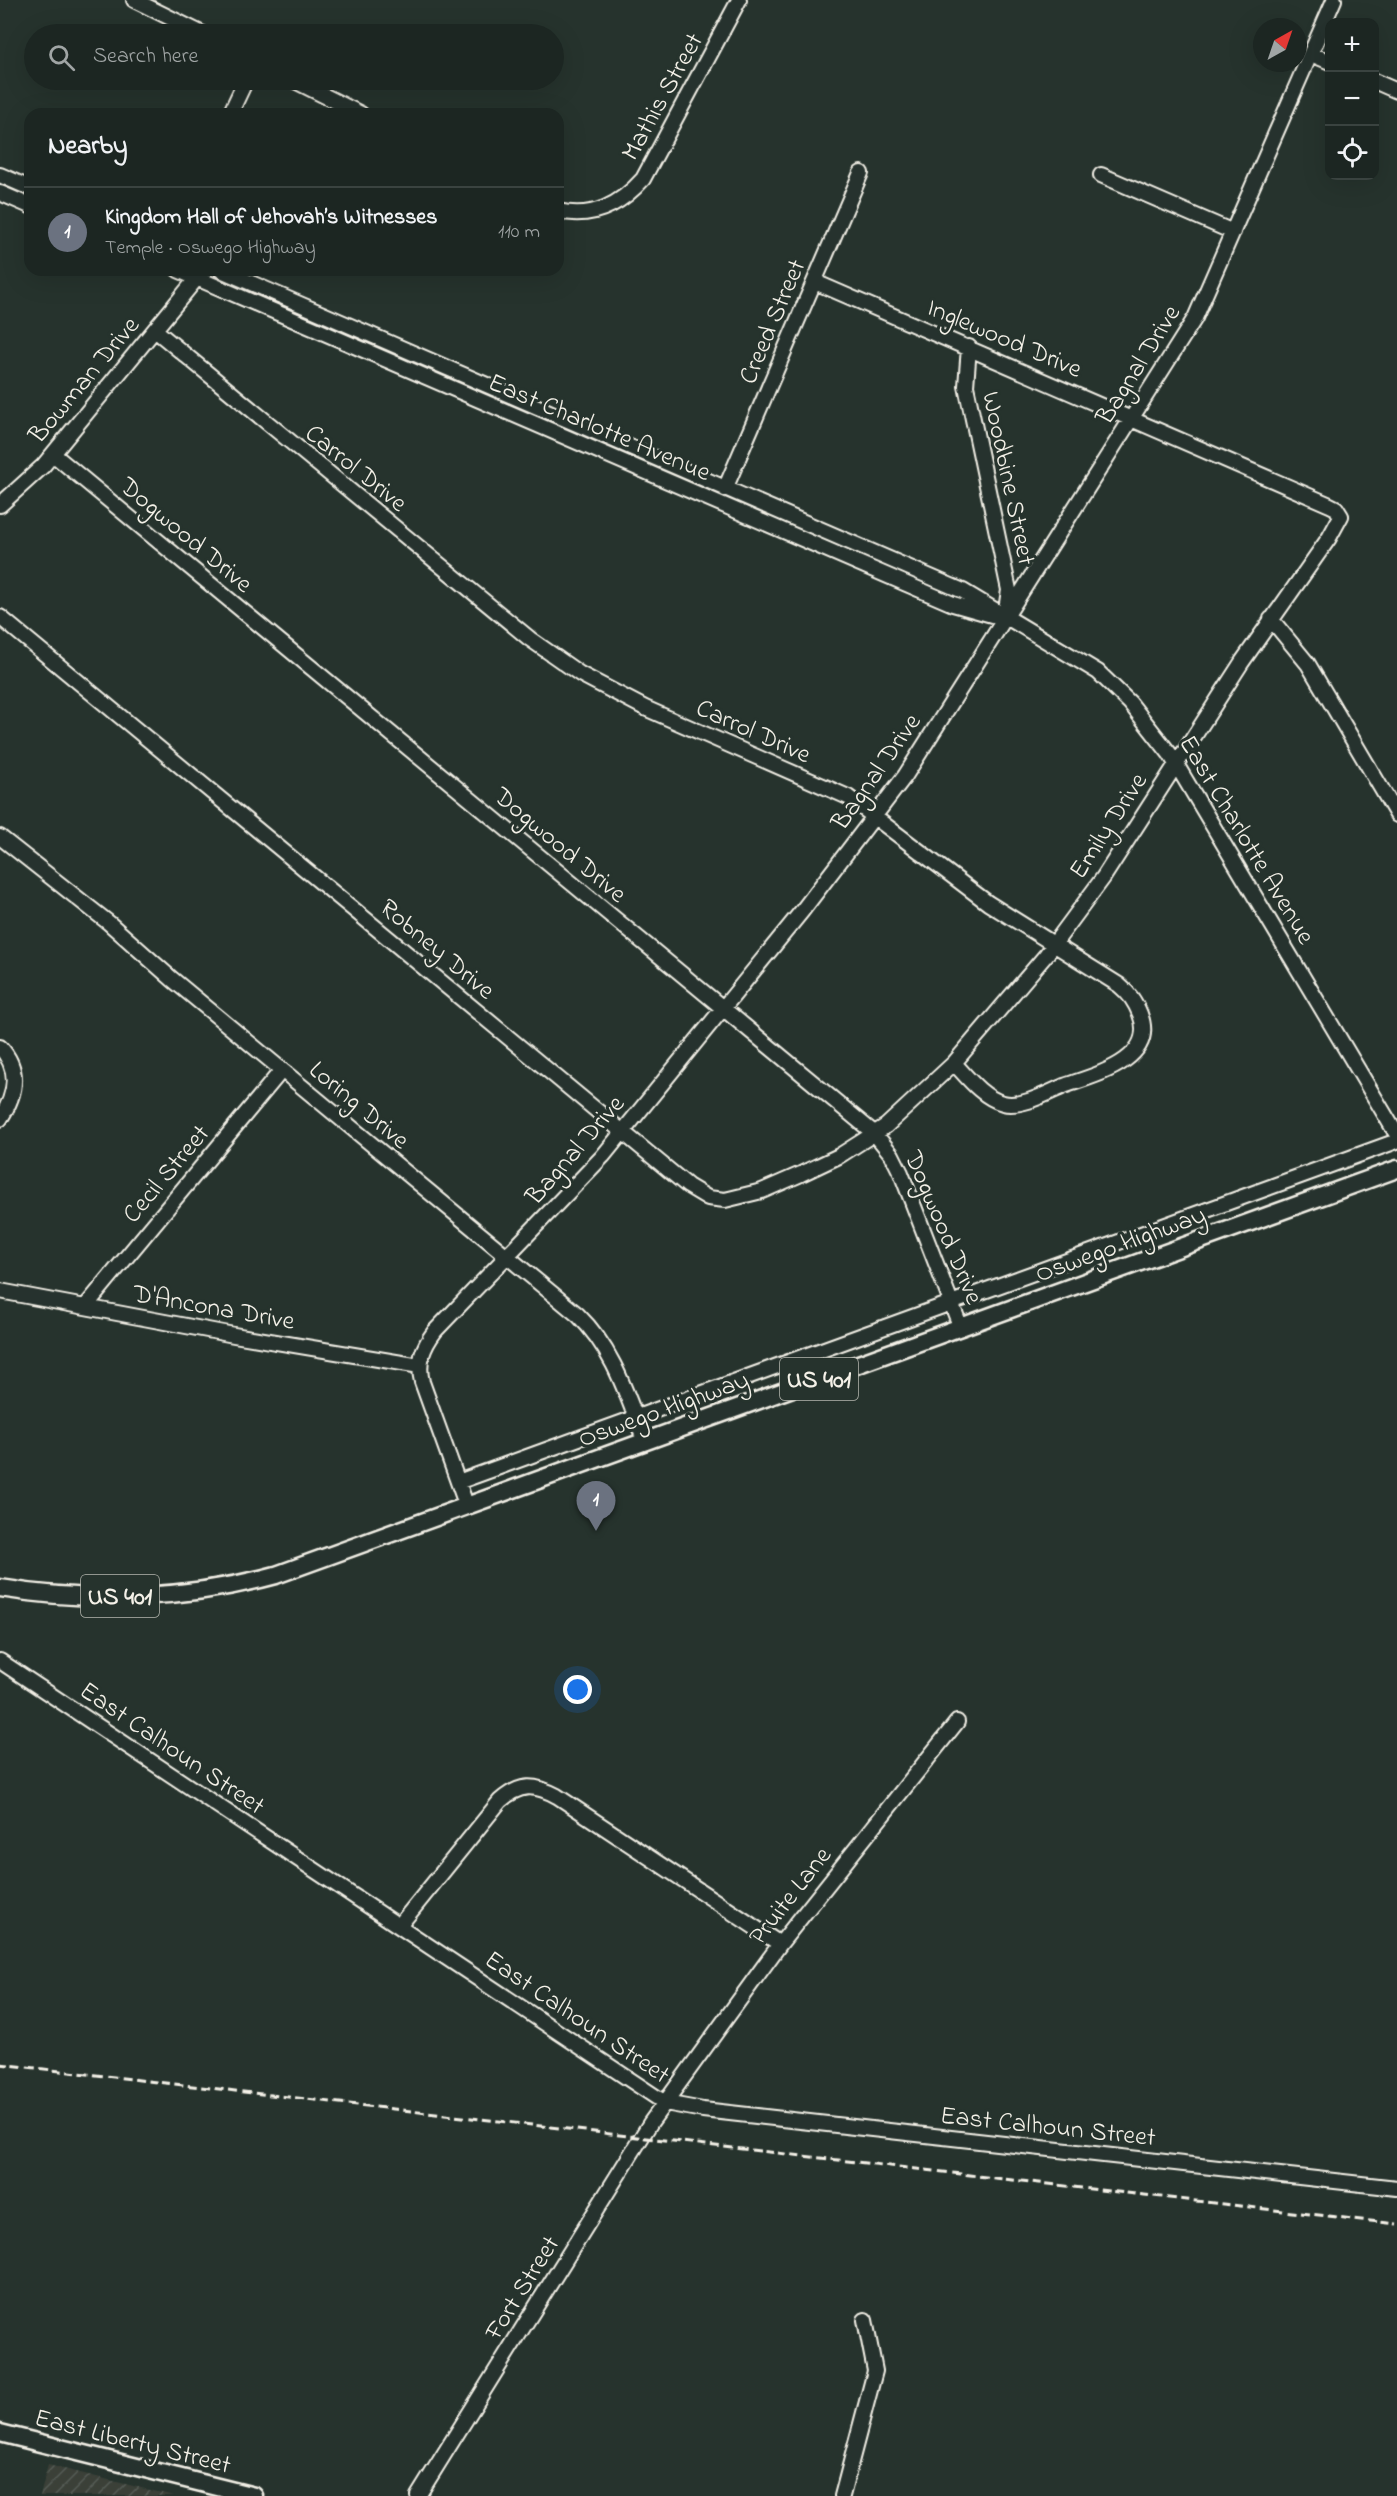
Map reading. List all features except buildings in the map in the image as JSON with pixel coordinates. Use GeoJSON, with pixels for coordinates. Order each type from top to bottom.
{"type":"FeatureCollection","features":[{"type":"Feature","properties":{"kind":"main road","name":"Oswego Highway"},"geometry":{"type":"LineString","coordinates":[[2,1590],[75,1596],[127,1596],[239,1585],[318,1561],[1397,1169]]}},
{"type":"Feature","properties":{"kind":"main road","name":"East Liberty Street"},"geometry":{"type":"LineString","coordinates":[[0,2433],[254,2496]]}},
{"type":"Feature","properties":{"kind":"street"},"geometry":{"type":"LineString","coordinates":[[134,0],[183,24]]}},
{"type":"Feature","properties":{"kind":"street","name":"Mathis Street"},"geometry":{"type":"LineString","coordinates":[[564,212],[579,214],[611,206],[634,188],[653,163],[739,0]]}},
{"type":"Feature","properties":{"kind":"street","name":"Bagnal Drive"},"geometry":{"type":"LineString","coordinates":[[420,1366],[424,1348],[435,1331],[582,1179],[623,1132],[876,816],[905,776],[1195,318],[1334,0]]}},
{"type":"Feature","properties":{"kind":"street"},"geometry":{"type":"LineString","coordinates":[[1311,54],[1325,60]]}},
{"type":"Feature","properties":{"kind":"street"},"geometry":{"type":"LineString","coordinates":[[1379,83],[1397,91]]}},
{"type":"Feature","properties":{"kind":"street"},"geometry":{"type":"LineString","coordinates":[[233,108],[241,90]]}},
{"type":"Feature","properties":{"kind":"street"},"geometry":{"type":"LineString","coordinates":[[313,90],[349,108]]}},
{"type":"Feature","properties":{"kind":"street","name":"Creed Street"},"geometry":{"type":"LineString","coordinates":[[725,489],[861,173]]}},
{"type":"Feature","properties":{"kind":"street"},"geometry":{"type":"LineString","coordinates":[[0,175],[24,185]]}},
{"type":"Feature","properties":{"kind":"street"},"geometry":{"type":"LineString","coordinates":[[1101,175],[1233,232]]}},
{"type":"Feature","properties":{"kind":"street"},"geometry":{"type":"LineString","coordinates":[[0,193],[24,203]]}},
{"type":"Feature","properties":{"kind":"street","name":"East Charlotte Avenue"},"geometry":{"type":"LineString","coordinates":[[192,276],[954,604],[1004,618]]}},
{"type":"Feature","properties":{"kind":"street","name":"East Charlotte Avenue"},"geometry":{"type":"LineString","coordinates":[[235,276],[963,591],[1107,679],[1143,718],[1176,764],[1397,1135]]}},
{"type":"Feature","properties":{"kind":"street","name":"Bowman Drive"},"geometry":{"type":"LineString","coordinates":[[0,505],[31,478],[53,454],[197,278]]}},
{"type":"Feature","properties":{"kind":"street","name":"Inglewood Drive"},"geometry":{"type":"LineString","coordinates":[[814,282],[1132,418],[1340,512]]}},
{"type":"Feature","properties":{"kind":"street","name":"Carrol Drive"},"geometry":{"type":"LineString","coordinates":[[155,330],[486,605],[556,658],[645,708],[848,797],[988,903],[1119,985],[1132,997],[1144,1028],[1141,1043],[1134,1053],[1120,1064],[1098,1074],[1009,1104],[990,1097],[954,1063]]}},
{"type":"Feature","properties":{"kind":"street","name":"Woodbine Street"},"geometry":{"type":"LineString","coordinates":[[969,347],[966,386],[1009,590],[1004,618]]}},
{"type":"Feature","properties":{"kind":"street","name":"Dogwood Drive"},"geometry":{"type":"LineString","coordinates":[[53,454],[875,1134],[902,1173],[961,1328]]}},
{"type":"Feature","properties":{"kind":"street","name":"Emily Drive"},"geometry":{"type":"LineString","coordinates":[[875,1134],[954,1063],[1053,945],[1103,878],[1271,619],[1340,521],[1340,512]]}},
{"type":"Feature","properties":{"kind":"street","name":"Robney Drive"},"geometry":{"type":"LineString","coordinates":[[0,617],[698,1193],[708,1198],[725,1200],[762,1191],[801,1174],[875,1134]]}},
{"type":"Feature","properties":{"kind":"street"},"geometry":{"type":"LineString","coordinates":[[1271,619],[1303,657],[1397,815]]}},
{"type":"Feature","properties":{"kind":"street","name":"Loring Drive"},"geometry":{"type":"LineString","coordinates":[[0,837],[109,923],[595,1331],[617,1370],[645,1442]]}},
{"type":"Feature","properties":{"kind":"street"},"geometry":{"type":"LineString","coordinates":[[0,1047],[11,1062],[15,1085],[11,1102],[0,1119]]}},
{"type":"Feature","properties":{"kind":"street","name":"Cecil Street"},"geometry":{"type":"LineString","coordinates":[[85,1307],[282,1070]]}},
{"type":"Feature","properties":{"kind":"street","name":"Oswego Highway"},"geometry":{"type":"LineString","coordinates":[[458,1482],[1397,1141]]}},
{"type":"Feature","properties":{"kind":"street","name":"D'Ancona Drive"},"geometry":{"type":"LineString","coordinates":[[0,1291],[420,1366]]}},
{"type":"Feature","properties":{"kind":"street"},"geometry":{"type":"LineString","coordinates":[[420,1366],[422,1382],[467,1507]]}},
{"type":"Feature","properties":{"kind":"street","name":"East Calhoun Street"},"geometry":{"type":"LineString","coordinates":[[0,1660],[665,2103],[703,2110],[1397,2188]]}},
{"type":"Feature","properties":{"kind":"street","name":"Pruite Lane"},"geometry":{"type":"LineString","coordinates":[[665,2103],[780,1944],[957,1722]]}},
{"type":"Feature","properties":{"kind":"street"},"geometry":{"type":"LineString","coordinates":[[399,1926],[500,1801],[514,1790],[527,1786],[544,1789],[557,1797],[780,1944]]}},
{"type":"Feature","properties":{"kind":"street","name":"Fort Street"},"geometry":{"type":"LineString","coordinates":[[418,2496],[665,2103]]}},
{"type":"Feature","properties":{"kind":"street"},"geometry":{"type":"LineString","coordinates":[[842,2496],[875,2371],[864,2320]]}},
{"type":"Feature","properties":{"kind":"shaded area"},"geometry":{"type":"Polygon","coordinates":[[[48,2465],[174,2496],[40,2496],[48,2465]]]}},
{"type":"Feature","properties":{"kind":"railway"},"geometry":{"type":"LineString","coordinates":[[0,2064],[1397,2224]]}},
{"type":"Feature","properties":{"kind":"place","name":"Kingdom Hall of Jehovah’s Witnesses"},"geometry":{"type":"Point","coordinates":[596,1531]}}]}
